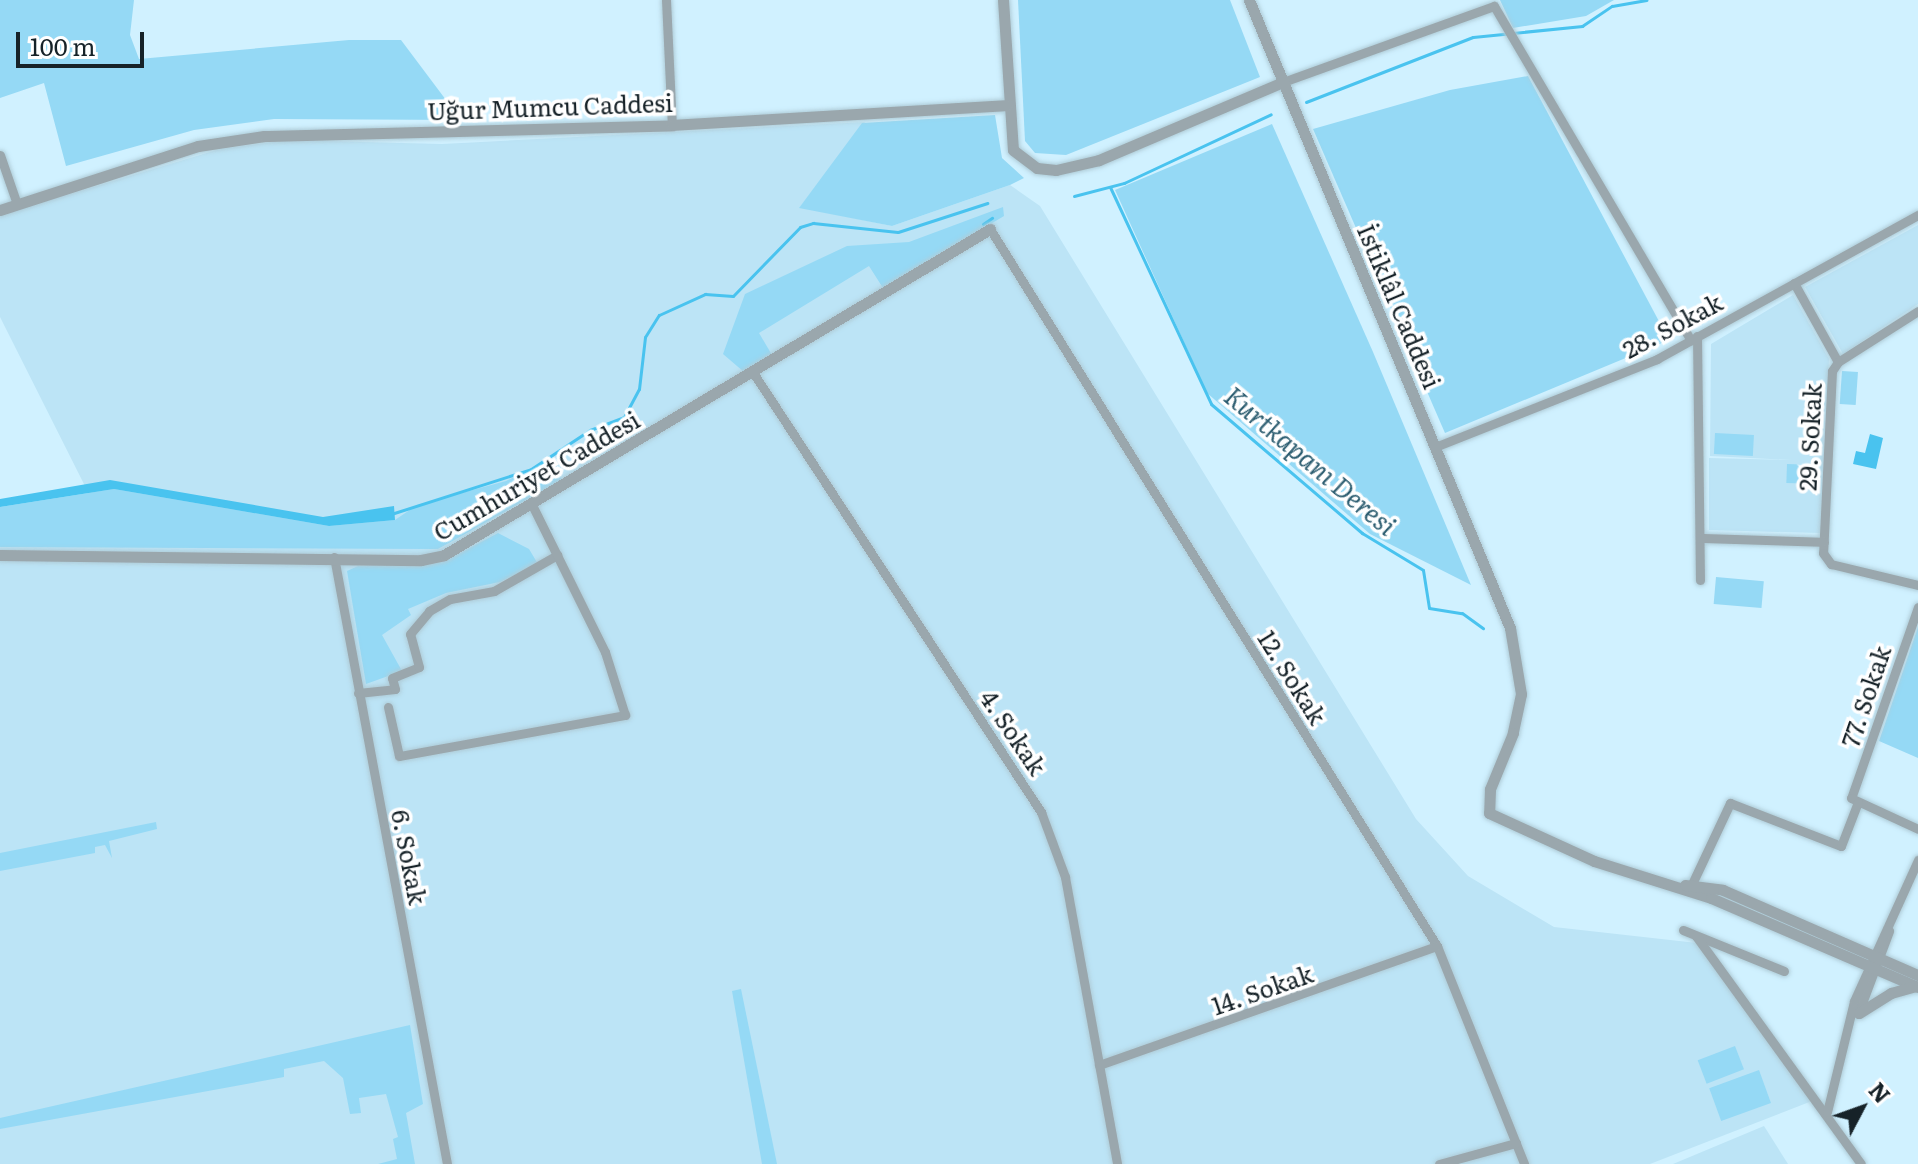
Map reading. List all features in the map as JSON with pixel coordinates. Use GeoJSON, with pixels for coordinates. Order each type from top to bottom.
{"type":"FeatureCollection","features":[{"type":"Feature","properties":{"kind":"street"},"geometry":{"type":"LineString","coordinates":[[666,0],[672,125]]}},
{"type":"Feature","properties":{"kind":"street"},"geometry":{"type":"LineString","coordinates":[[1003,0],[1007,105],[1013,150],[1037,168],[1056,170],[1099,160],[1283,82],[1494,6],[1694,338],[1700,580]]}},
{"type":"Feature","properties":{"kind":"street","name":"İstiklâl Caddesi"},"geometry":{"type":"LineString","coordinates":[[1249,0],[1510,628],[1521,694],[1513,733],[1490,789],[1489,813],[1642,879]]}},
{"type":"Feature","properties":{"kind":"street","name":"Uğur Mumcu Caddesi"},"geometry":{"type":"LineString","coordinates":[[0,210],[198,146],[264,136],[672,125],[1007,105]]}},
{"type":"Feature","properties":{"kind":"street"},"geometry":{"type":"LineString","coordinates":[[0,155],[17,204]]}},
{"type":"Feature","properties":{"kind":"street","name":"28. Sokak"},"geometry":{"type":"LineString","coordinates":[[1435,447],[1642,365],[1918,215]]}},
{"type":"Feature","properties":{"kind":"street","name":"Cumhuriyet Caddesi"},"geometry":{"type":"LineString","coordinates":[[0,555],[434,558],[532,505],[754,374],[990,229]]}},
{"type":"Feature","properties":{"kind":"street","name":"12. Sokak"},"geometry":{"type":"LineString","coordinates":[[990,229],[1437,946],[1524,1164]]}},
{"type":"Feature","properties":{"kind":"street"},"geometry":{"type":"LineString","coordinates":[[1794,283],[1838,362]]}},
{"type":"Feature","properties":{"kind":"street","name":"29. Sokak"},"geometry":{"type":"LineString","coordinates":[[1917,313],[1838,362],[1832,371],[1824,542],[1826,561],[1918,585]]}},
{"type":"Feature","properties":{"kind":"street","name":"4. Sokak"},"geometry":{"type":"LineString","coordinates":[[754,374],[1041,812],[1065,877],[1117,1164]]}},
{"type":"Feature","properties":{"kind":"street"},"geometry":{"type":"LineString","coordinates":[[388,707],[399,756],[625,715],[605,652],[532,505]]}},
{"type":"Feature","properties":{"kind":"street"},"geometry":{"type":"LineString","coordinates":[[1700,538],[1824,542]]}},
{"type":"Feature","properties":{"kind":"street"},"geometry":{"type":"LineString","coordinates":[[358,693],[395,689],[392,678],[419,667],[410,634],[429,611],[450,599],[494,591],[557,555]]}},
{"type":"Feature","properties":{"kind":"street","name":"6. Sokak"},"geometry":{"type":"LineString","coordinates":[[334,557],[447,1164]]}},
{"type":"Feature","properties":{"kind":"street","name":"77. Sokak"},"geometry":{"type":"LineString","coordinates":[[1691,886],[1730,803],[1841,846],[1918,607]]}},
{"type":"Feature","properties":{"kind":"street"},"geometry":{"type":"LineString","coordinates":[[1854,800],[1918,829]]}},
{"type":"Feature","properties":{"kind":"street"},"geometry":{"type":"LineString","coordinates":[[1827,1112],[1845,1029],[1918,860]]}},
{"type":"Feature","properties":{"kind":"street"},"geometry":{"type":"LineString","coordinates":[[1642,879],[1723,890],[1878,955],[1917,983]]}},
{"type":"Feature","properties":{"kind":"street"},"geometry":{"type":"LineString","coordinates":[[1642,879],[1711,898],[1872,970],[1917,983]]}},
{"type":"Feature","properties":{"kind":"street"},"geometry":{"type":"LineString","coordinates":[[1683,930],[1784,971]]}},
{"type":"Feature","properties":{"kind":"street"},"geometry":{"type":"LineString","coordinates":[[1696,936],[1827,1112],[1861,1164]]}},
{"type":"Feature","properties":{"kind":"street","name":"14. Sokak"},"geometry":{"type":"LineString","coordinates":[[1099,1065],[1437,946]]}},
{"type":"Feature","properties":{"kind":"street"},"geometry":{"type":"LineString","coordinates":[[1859,1013],[1872,970]]}},
{"type":"Feature","properties":{"kind":"street"},"geometry":{"type":"LineString","coordinates":[[1845,1029],[1859,1013],[1891,993],[1917,983]]}},
{"type":"Feature","properties":{"kind":"street"},"geometry":{"type":"LineString","coordinates":[[1439,1164],[1516,1143]]}},
{"type":"Feature","properties":{"kind":"shaded area"},"geometry":{"type":"Polygon","coordinates":[[[0,0],[134,0],[130,35],[139,59],[349,40],[401,40],[461,120],[274,119],[194,130],[66,166],[44,83],[0,98],[0,0]]]}},
{"type":"Feature","properties":{"kind":"shaded area"},"geometry":{"type":"Polygon","coordinates":[[[1018,0],[1230,0],[1260,77],[1066,155],[1035,153],[1025,141],[1018,0]]]}},
{"type":"Feature","properties":{"kind":"shaded area"},"geometry":{"type":"Polygon","coordinates":[[[1500,0],[1614,0],[1586,16],[1513,28],[1500,0]]]}},
{"type":"Feature","properties":{"kind":"shaded area"},"geometry":{"type":"Polygon","coordinates":[[[1528,76],[1669,340],[1445,433],[1313,129],[1450,90],[1528,76]]]}},
{"type":"Feature","properties":{"kind":"shaded area"},"geometry":{"type":"Polygon","coordinates":[[[995,115],[1002,158],[1024,178],[1010,185],[892,226],[799,208],[862,123],[995,115]]]}},
{"type":"Feature","properties":{"kind":"shaded area"},"geometry":{"type":"Polygon","coordinates":[[[865,122],[800,207],[892,226],[1010,185],[1040,206],[1416,819],[1468,876],[1554,927],[1697,943],[1812,1101],[1650,1164],[0,1164],[0,540],[92,500],[0,317],[0,215],[220,149],[287,140],[442,144],[865,122]]]}},
{"type":"Feature","properties":{"kind":"shaded area"},"geometry":{"type":"Polygon","coordinates":[[[1272,124],[1471,585],[1370,534],[1207,393],[1115,190],[1272,124]]]}},
{"type":"Feature","properties":{"kind":"shaded area"},"geometry":{"type":"Polygon","coordinates":[[[1003,207],[1004,216],[883,288],[869,266],[759,333],[772,355],[744,372],[723,354],[745,294],[847,246],[909,242],[1003,207]]]}},
{"type":"Feature","properties":{"kind":"shaded area"},"geometry":{"type":"Polygon","coordinates":[[[1918,225],[1918,304],[1843,354],[1805,287],[1918,225]]]}},
{"type":"Feature","properties":{"kind":"shaded area"},"geometry":{"type":"Polygon","coordinates":[[[1793,295],[1829,359],[1820,533],[1709,530],[1709,458],[1792,460],[1710,456],[1711,344],[1793,295]]]}},
{"type":"Feature","properties":{"kind":"shaded area"},"geometry":{"type":"Polygon","coordinates":[[[1842,371],[1858,372],[1856,405],[1840,404],[1842,371]]]}},
{"type":"Feature","properties":{"kind":"shaded area"},"geometry":{"type":"Polygon","coordinates":[[[1715,433],[1754,435],[1753,456],[1714,454],[1715,433]]]}},
{"type":"Feature","properties":{"kind":"shaded area"},"geometry":{"type":"Polygon","coordinates":[[[1870,434],[1883,438],[1876,469],[1853,464],[1856,451],[1865,453],[1870,434]]]}},
{"type":"Feature","properties":{"kind":"shaded area"},"geometry":{"type":"Polygon","coordinates":[[[552,459],[562,480],[438,549],[0,547],[0,507],[114,489],[329,526],[395,520],[417,505],[506,481],[552,459]]]}},
{"type":"Feature","properties":{"kind":"shaded area"},"geometry":{"type":"Polygon","coordinates":[[[1787,464],[1819,465],[1818,484],[1786,483],[1787,464]]]}},
{"type":"Feature","properties":{"kind":"shaded area"},"geometry":{"type":"Polygon","coordinates":[[[110,480],[323,517],[394,506],[395,520],[329,526],[114,489],[0,507],[0,499],[110,480]]]}},
{"type":"Feature","properties":{"kind":"shaded area"},"geometry":{"type":"Polygon","coordinates":[[[498,533],[529,549],[538,564],[500,582],[446,593],[408,609],[411,615],[382,635],[402,671],[366,684],[347,571],[358,566],[445,561],[498,533]]]}},
{"type":"Feature","properties":{"kind":"shaded area"},"geometry":{"type":"Polygon","coordinates":[[[1716,577],[1764,581],[1761,608],[1714,604],[1716,577]]]}},
{"type":"Feature","properties":{"kind":"shaded area"},"geometry":{"type":"Polygon","coordinates":[[[1918,627],[1918,758],[1879,741],[1918,627]]]}},
{"type":"Feature","properties":{"kind":"shaded area"},"geometry":{"type":"Polygon","coordinates":[[[156,822],[157,829],[109,841],[112,858],[105,845],[95,847],[95,853],[0,871],[0,853],[156,822]]]}},
{"type":"Feature","properties":{"kind":"shaded area"},"geometry":{"type":"Polygon","coordinates":[[[741,989],[777,1164],[762,1164],[732,991],[741,989]]]}},
{"type":"Feature","properties":{"kind":"shaded area"},"geometry":{"type":"Polygon","coordinates":[[[410,1025],[423,1104],[406,1113],[415,1164],[378,1164],[397,1159],[393,1139],[398,1137],[386,1094],[359,1098],[361,1113],[350,1114],[343,1078],[324,1061],[284,1069],[284,1077],[0,1129],[0,1118],[410,1025]]]}},
{"type":"Feature","properties":{"kind":"shaded area"},"geometry":{"type":"Polygon","coordinates":[[[1735,1046],[1744,1069],[1707,1084],[1698,1060],[1735,1046]]]}},
{"type":"Feature","properties":{"kind":"shaded area"},"geometry":{"type":"Polygon","coordinates":[[[1759,1070],[1771,1103],[1721,1121],[1709,1088],[1759,1070]]]}},
{"type":"Feature","properties":{"kind":"shaded area"},"geometry":{"type":"Polygon","coordinates":[[[1764,1126],[1788,1164],[1673,1164],[1764,1126]]]}},
{"type":"Feature","properties":{"kind":"waterway"},"geometry":{"type":"LineString","coordinates":[[1306,102],[1473,37],[1582,26],[1612,6],[1646,0]]}},
{"type":"Feature","properties":{"kind":"waterway"},"geometry":{"type":"LineString","coordinates":[[1074,196],[1124,183],[1271,114]]}},
{"type":"Feature","properties":{"kind":"waterway","name":"Kurtkapanı Deresi"},"geometry":{"type":"LineString","coordinates":[[1110,187],[1211,404],[1362,533],[1423,570],[1429,608],[1462,613],[1483,628]]}},
{"type":"Feature","properties":{"kind":"waterway"},"geometry":{"type":"LineString","coordinates":[[391,514],[531,469],[590,430],[624,417],[639,389],[645,337],[659,315],[705,294],[733,296],[800,227],[813,223],[898,232],[987,203]]}},
{"type":"Feature","properties":{"kind":"waterway"},"geometry":{"type":"LineString","coordinates":[[983,224],[992,218]]}}]}
